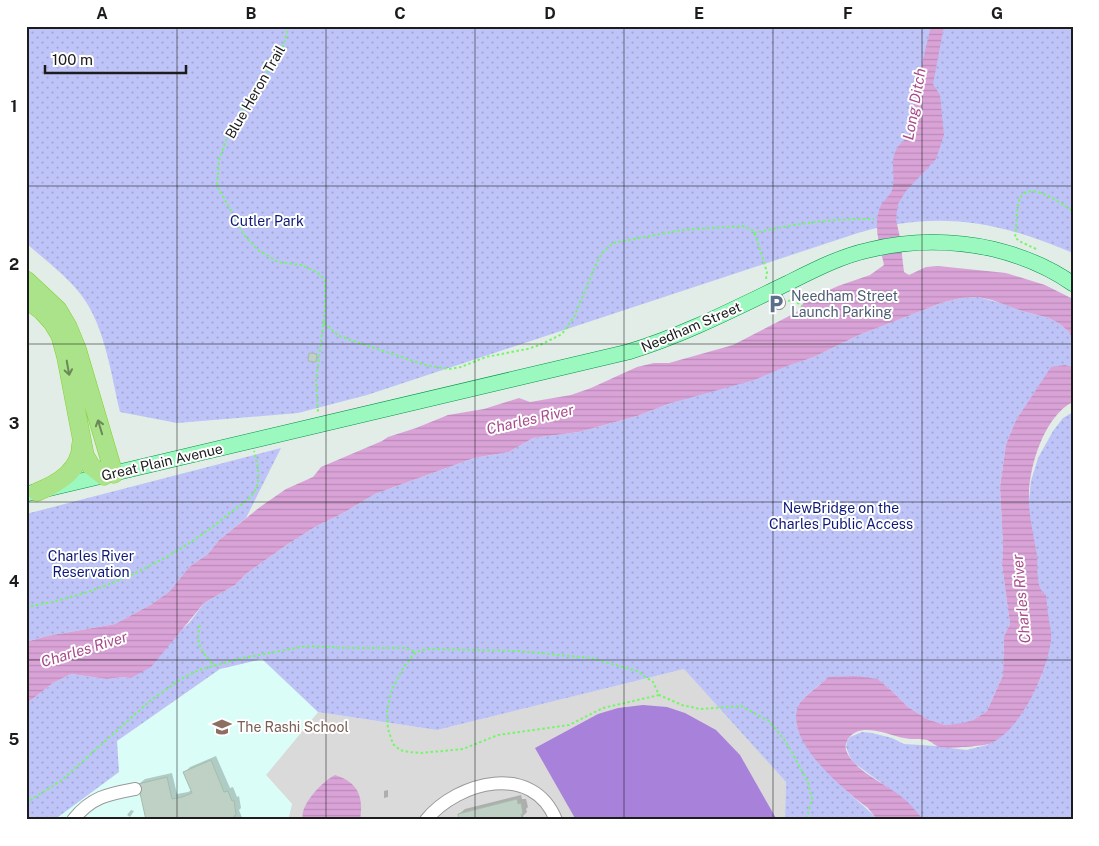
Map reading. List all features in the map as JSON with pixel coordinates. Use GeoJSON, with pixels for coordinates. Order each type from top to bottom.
{"type":"FeatureCollection","features":[{"type":"Feature","properties":{"kind":"highway"},"geometry":{"type":"LineString","coordinates":[[26,280],[58,310],[68,327],[77,349],[109,475]]}},
{"type":"Feature","properties":{"kind":"highway"},"geometry":{"type":"LineString","coordinates":[[26,299],[42,311],[60,335],[87,461],[95,470],[109,475]]}},
{"type":"Feature","properties":{"kind":"highway"},"geometry":{"type":"LineString","coordinates":[[32,493],[57,482],[73,469],[78,459],[81,440]]}},
{"type":"Feature","properties":{"kind":"main road","name":"Needham Street"},"geometry":{"type":"LineString","coordinates":[[298,431],[628,352],[680,334],[758,297],[775,297],[827,264],[868,250],[910,243],[944,242],[976,246],[1007,253],[1035,263],[1051,270],[1073,284]]}},
{"type":"Feature","properties":{"kind":"main road","name":"Great Plain Avenue"},"geometry":{"type":"LineString","coordinates":[[32,493],[298,431]]}},
{"type":"Feature","properties":{"kind":"street"},"geometry":{"type":"LineString","coordinates":[[426,820],[439,806],[454,796],[471,788],[498,784],[523,786],[534,792],[547,803],[556,820]]}},
{"type":"Feature","properties":{"kind":"street"},"geometry":{"type":"LineString","coordinates":[[73,820],[86,805],[99,798],[135,789]]}},
{"type":"Feature","properties":{"kind":"path","name":"Blue Heron Trail"},"geometry":{"type":"LineString","coordinates":[[289,26],[281,53],[250,96],[228,135],[219,160],[217,186],[245,236],[258,250],[269,258],[286,264],[301,265],[317,272],[325,280],[324,322],[316,381],[320,426]]}},
{"type":"Feature","properties":{"kind":"path"},"geometry":{"type":"LineString","coordinates":[[1035,263],[1038,255],[1037,251],[1032,246],[1018,241],[1016,237],[1020,198],[1026,192],[1034,191],[1073,211]]}},
{"type":"Feature","properties":{"kind":"path"},"geometry":{"type":"LineString","coordinates":[[754,233],[820,221],[848,218],[874,219]]}},
{"type":"Feature","properties":{"kind":"path"},"geometry":{"type":"LineString","coordinates":[[324,322],[339,336],[407,360],[449,369],[461,367],[486,358],[540,345],[562,334],[574,317],[602,253],[613,243],[682,230],[712,227],[743,226],[749,228],[754,233],[767,272],[767,278],[755,287],[758,297]]}},
{"type":"Feature","properties":{"kind":"path"},"geometry":{"type":"LineString","coordinates":[[26,607],[78,594],[141,571],[174,554],[209,529],[254,492],[257,486],[258,473],[252,442]]}},
{"type":"Feature","properties":{"kind":"path"},"geometry":{"type":"LineString","coordinates":[[200,625],[197,635],[198,647],[214,666]]}},
{"type":"Feature","properties":{"kind":"path"},"geometry":{"type":"LineString","coordinates":[[26,803],[62,780],[152,700],[182,679],[199,670],[238,658],[306,646],[405,648],[416,652],[427,650],[494,650],[591,658],[637,672],[653,682],[659,695]]}},
{"type":"Feature","properties":{"kind":"path"},"geometry":{"type":"LineString","coordinates":[[416,652],[395,681],[387,712],[388,729],[393,744],[400,750],[421,753],[463,749],[498,735],[569,725],[603,708],[659,695],[682,705],[700,709],[741,706],[769,721],[786,742],[808,782],[812,799],[806,820]]}},
{"type":"Feature","properties":{"kind":"shaded area"},"geometry":{"type":"Polygon","coordinates":[[[367,400],[369,410],[319,420],[318,410],[367,400]]]}},
{"type":"Feature","properties":{"kind":"shaded area","name":"The Rashi School"},"geometry":{"type":"Polygon","coordinates":[[[262,659],[318,712],[266,775],[292,804],[288,820],[54,820],[119,772],[117,741],[220,669],[262,659]]]}},
{"type":"Feature","properties":{"kind":"shaded area"},"geometry":{"type":"Polygon","coordinates":[[[684,669],[786,782],[785,820],[288,820],[292,804],[266,775],[318,712],[437,730],[684,669]]]}},
{"type":"Feature","properties":{"kind":"shaded area"},"geometry":{"type":"Polygon","coordinates":[[[643,705],[667,707],[685,713],[716,730],[740,755],[777,820],[576,820],[535,748],[598,714],[618,708],[643,705]]]}},
{"type":"Feature","properties":{"kind":"green space","name":"Cutler Park"},"geometry":{"type":"Polygon","coordinates":[[[26,26],[1073,26],[1073,253],[1019,233],[967,222],[914,222],[887,226],[858,233],[367,395],[298,413],[177,423],[120,412],[102,336],[90,308],[70,282],[26,243],[26,26]]]}},
{"type":"Feature","properties":{"kind":"green space","name":"NewBridge on the Charles Public Access"},"geometry":{"type":"Polygon","coordinates":[[[978,297],[1049,318],[1060,324],[1069,332],[1073,340],[1073,367],[1065,365],[1051,368],[1016,420],[1006,444],[1000,487],[1003,545],[1002,565],[1010,624],[1004,636],[1003,675],[987,711],[963,724],[945,725],[927,719],[908,707],[878,679],[828,677],[803,700],[799,707],[796,724],[802,738],[842,786],[878,820],[785,820],[786,782],[684,669],[437,730],[318,712],[262,659],[220,669],[117,741],[119,772],[54,820],[26,820],[26,704],[53,683],[71,674],[107,679],[131,678],[190,622],[204,603],[235,585],[247,573],[288,544],[375,494],[474,458],[509,452],[533,438],[579,432],[637,416],[671,403],[814,357],[859,335],[941,303],[961,298],[978,297]]]}},
{"type":"Feature","properties":{"kind":"green space"},"geometry":{"type":"Polygon","coordinates":[[[1073,412],[1073,820],[922,820],[887,787],[854,763],[846,747],[847,741],[850,737],[862,732],[892,738],[904,744],[966,750],[987,745],[1001,735],[1033,694],[1041,677],[1046,658],[1029,518],[1031,481],[1038,458],[1053,431],[1063,418],[1073,412]]]}},
{"type":"Feature","properties":{"kind":"green space","name":"Charles River Reservation"},"geometry":{"type":"Polygon","coordinates":[[[281,448],[246,518],[219,540],[208,554],[189,567],[170,591],[152,604],[115,624],[47,636],[26,642],[26,514],[281,448]]]}},
{"type":"Feature","properties":{"kind":"water"},"geometry":{"type":"Polygon","coordinates":[[[931,26],[944,26],[933,84],[940,95],[944,135],[936,159],[906,191],[898,204],[896,219],[904,272],[909,275],[926,267],[938,266],[1006,273],[1045,285],[1073,299],[1073,340],[1069,332],[1049,318],[992,300],[978,297],[961,298],[941,303],[859,335],[814,357],[754,380],[671,403],[637,416],[579,432],[533,438],[509,452],[474,458],[375,494],[288,544],[247,573],[235,585],[204,603],[151,667],[131,678],[107,679],[71,674],[53,683],[26,704],[26,642],[47,636],[115,624],[152,604],[170,591],[189,567],[208,554],[219,540],[286,489],[313,477],[321,467],[388,437],[448,415],[484,409],[519,398],[530,402],[571,395],[637,367],[654,363],[669,363],[733,345],[797,312],[805,301],[838,286],[870,275],[884,265],[877,228],[878,213],[881,205],[892,190],[895,152],[909,135],[912,128],[914,101],[931,26]]]}},
{"type":"Feature","properties":{"kind":"water","name":"Charles River"},"geometry":{"type":"Polygon","coordinates":[[[1065,365],[1073,367],[1073,402],[1054,418],[1040,442],[1030,483],[1029,510],[1037,556],[1038,577],[1040,588],[1046,595],[1051,633],[1048,653],[1038,684],[1022,714],[1012,727],[1001,737],[989,744],[944,748],[927,740],[907,739],[874,731],[860,731],[853,734],[848,739],[846,746],[850,758],[871,777],[906,800],[924,820],[878,820],[868,808],[846,791],[813,756],[798,729],[796,716],[800,703],[828,677],[856,676],[878,679],[908,707],[927,719],[945,725],[973,720],[987,711],[1003,675],[1004,636],[1010,624],[1002,565],[1003,545],[1000,487],[1006,444],[1016,420],[1051,367],[1065,365]]]}},
{"type":"Feature","properties":{"kind":"water"},"geometry":{"type":"Polygon","coordinates":[[[335,775],[349,782],[358,792],[361,804],[360,820],[303,820],[303,814],[308,801],[324,782],[335,775]]]}},
{"type":"Feature","properties":{"kind":"building"},"geometry":{"type":"Polygon","coordinates":[[[309,353],[317,354],[316,362],[308,361],[309,353]]]}},
{"type":"Feature","properties":{"kind":"building"},"geometry":{"type":"Polygon","coordinates":[[[211,760],[224,792],[228,791],[232,801],[234,800],[236,815],[234,816],[236,820],[146,820],[138,784],[167,777],[172,799],[182,797],[192,793],[183,772],[211,760]]]}},
{"type":"Feature","properties":{"kind":"building"},"geometry":{"type":"Polygon","coordinates":[[[517,799],[518,804],[521,803],[522,819],[459,820],[458,814],[517,799]]]}},
{"type":"Feature","properties":{"kind":"place","name":"Needham Street Launch Parking"},"geometry":{"type":"Point","coordinates":[776,304]}},
{"type":"Feature","properties":{"kind":"place","name":"The Rashi School"},"geometry":{"type":"Point","coordinates":[222,727]}},
{"type":"Feature","properties":{"kind":"water label","name":"Long Ditch"},"geometry":{"type":"Point","coordinates":[914,104]}}]}
